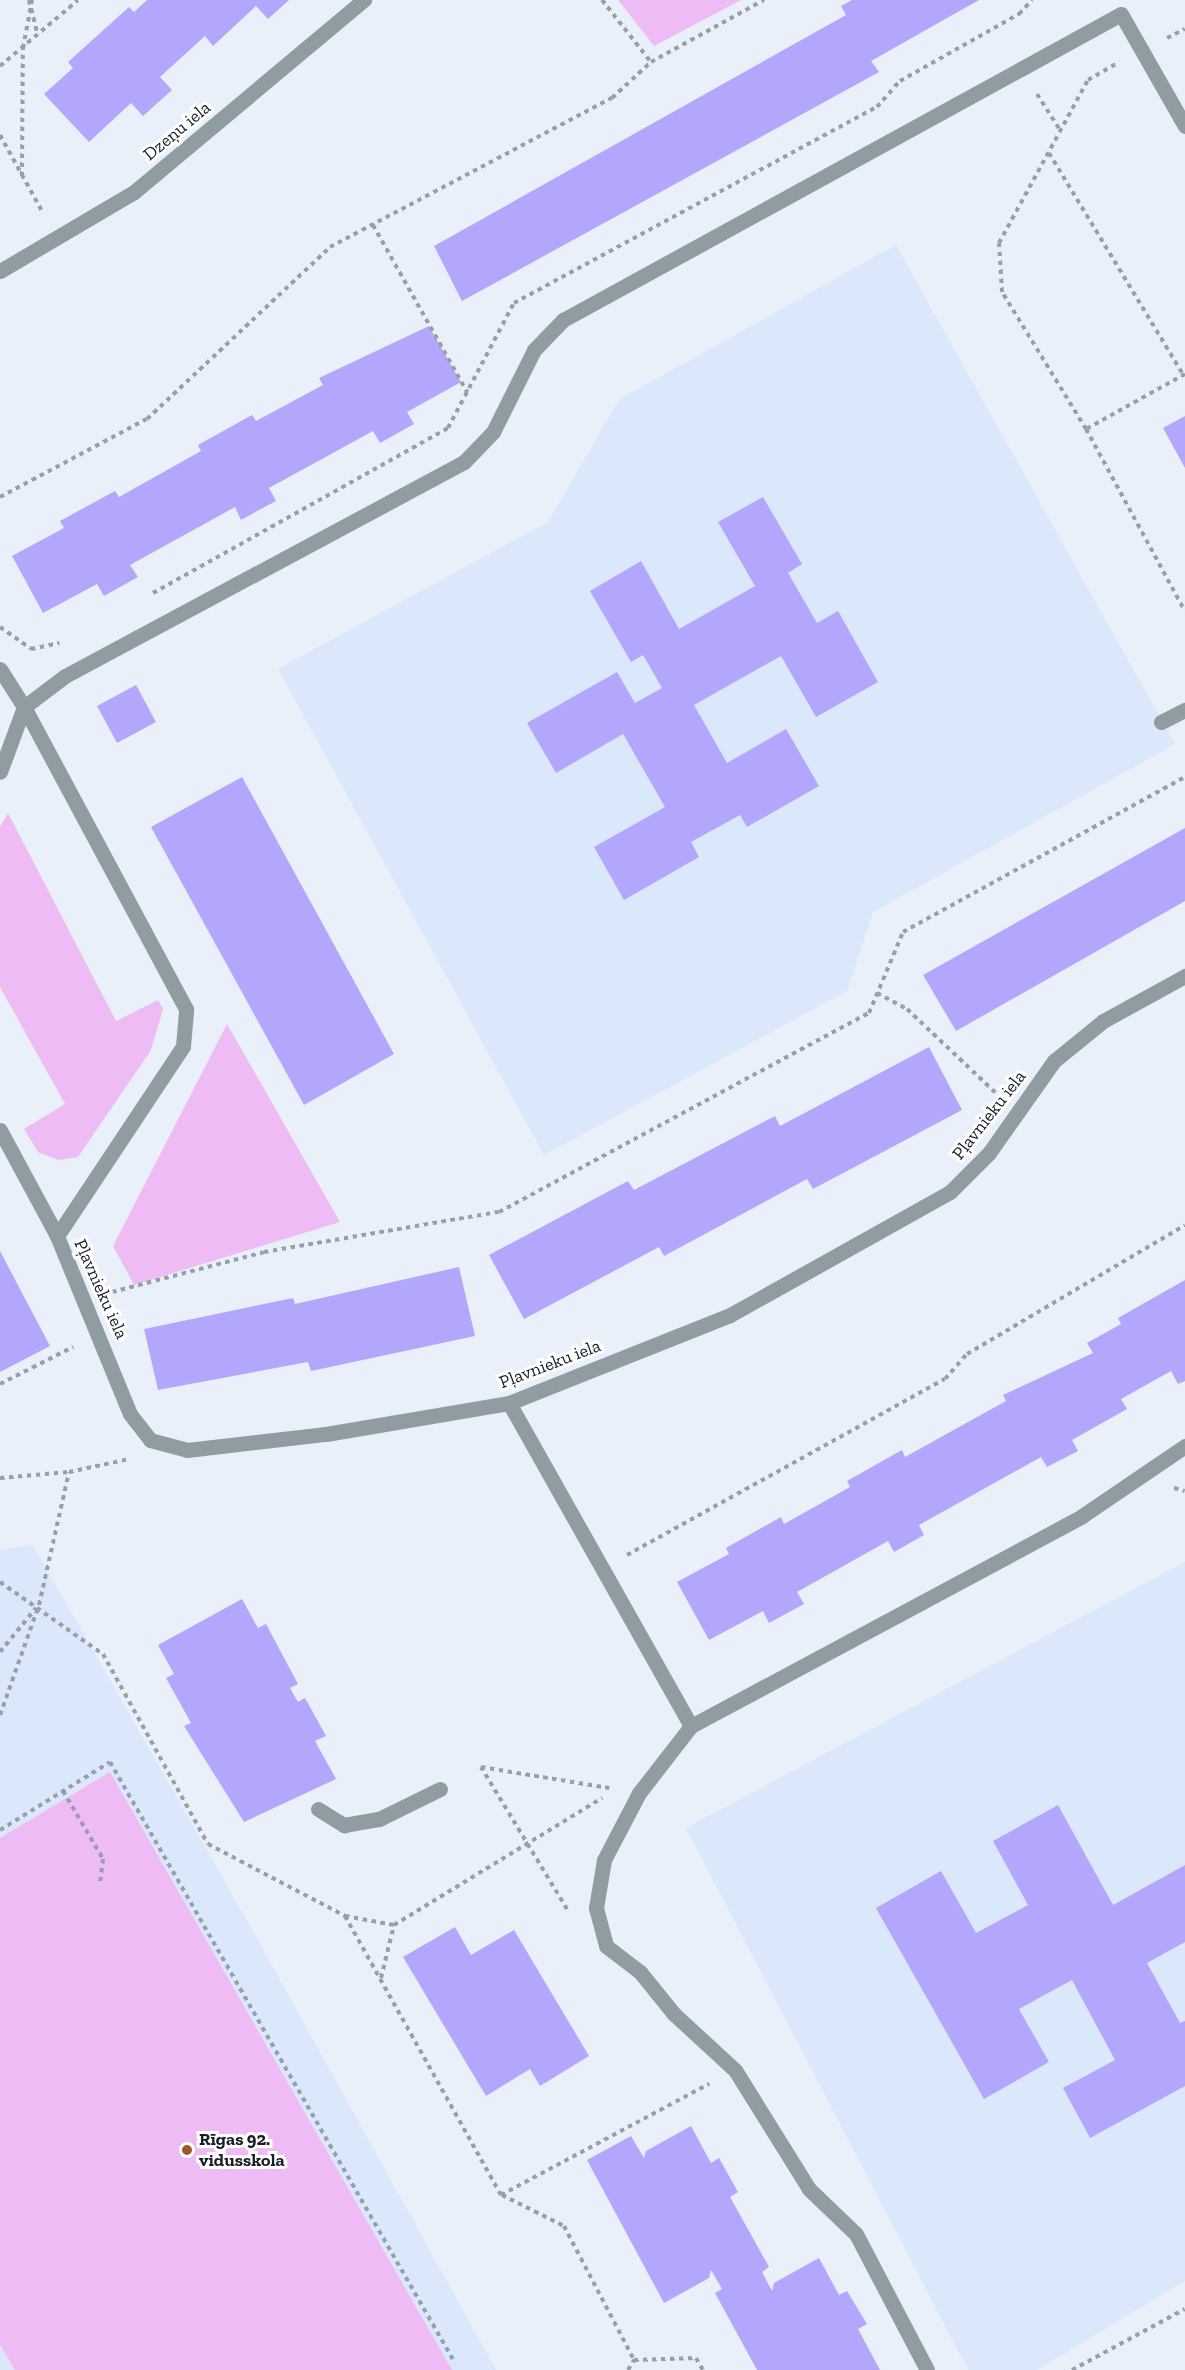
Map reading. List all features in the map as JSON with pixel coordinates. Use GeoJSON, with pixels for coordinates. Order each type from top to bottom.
{"type":"FeatureCollection","features":[{"type":"Feature","properties":{"kind":"street","name":"Dzeņu iela"},"geometry":{"type":"LineString","coordinates":[[0,271],[134,192],[364,0]]}},
{"type":"Feature","properties":{"kind":"street"},"geometry":{"type":"LineString","coordinates":[[0,772],[24,707],[65,676],[464,462],[493,432],[534,350],[563,320],[1121,14],[1185,126]]}},
{"type":"Feature","properties":{"kind":"street"},"geometry":{"type":"LineString","coordinates":[[0,669],[24,707],[186,1009],[183,1046],[57,1236]]}},
{"type":"Feature","properties":{"kind":"street"},"geometry":{"type":"LineString","coordinates":[[1161,722],[1185,710]]}},
{"type":"Feature","properties":{"kind":"street","name":"Pļavnieku iela"},"geometry":{"type":"LineString","coordinates":[[0,1130],[57,1236],[101,1333],[130,1414],[150,1440],[187,1450],[404,1424],[509,1403],[730,1315],[950,1192],[1022,1110],[1054,1061],[1087,1035],[1185,976]]}},
{"type":"Feature","properties":{"kind":"street"},"geometry":{"type":"LineString","coordinates":[[509,1403],[600,1570],[691,1726]]}},
{"type":"Feature","properties":{"kind":"street"},"geometry":{"type":"LineString","coordinates":[[927,2370],[856,2234],[809,2189],[735,2070],[674,2014],[640,1972],[606,1946],[596,1908],[604,1860],[639,1793],[691,1726],[1082,1516],[1185,1446]]}},
{"type":"Feature","properties":{"kind":"street"},"geometry":{"type":"LineString","coordinates":[[318,1809],[344,1825],[368,1821],[440,1789]]}},
{"type":"Feature","properties":{"kind":"path"},"geometry":{"type":"LineString","coordinates":[[0,66],[78,0]]}},
{"type":"Feature","properties":{"kind":"path"},"geometry":{"type":"LineString","coordinates":[[602,0],[651,62]]}},
{"type":"Feature","properties":{"kind":"path"},"geometry":{"type":"LineString","coordinates":[[0,497],[147,419],[330,247],[612,98],[651,62],[764,0]]}},
{"type":"Feature","properties":{"kind":"path"},"geometry":{"type":"LineString","coordinates":[[31,1],[38,35]]}},
{"type":"Feature","properties":{"kind":"path"},"geometry":{"type":"LineString","coordinates":[[22,176],[23,48],[31,1]]}},
{"type":"Feature","properties":{"kind":"path"},"geometry":{"type":"LineString","coordinates":[[1185,29],[1141,49],[1088,80],[999,243],[1002,292],[1086,429],[1185,610]]}},
{"type":"Feature","properties":{"kind":"path"},"geometry":{"type":"LineString","coordinates":[[1021,69],[1060,131]]}},
{"type":"Feature","properties":{"kind":"path"},"geometry":{"type":"LineString","coordinates":[[0,135],[44,213]]}},
{"type":"Feature","properties":{"kind":"path"},"geometry":{"type":"LineString","coordinates":[[1049,153],[1184,374],[1086,429]]}},
{"type":"Feature","properties":{"kind":"path"},"geometry":{"type":"LineString","coordinates":[[373,225],[467,392]]}},
{"type":"Feature","properties":{"kind":"path"},"geometry":{"type":"LineString","coordinates":[[87,1303],[118,1289],[264,1252],[498,1212],[869,1012],[903,932],[1185,777]]}},
{"type":"Feature","properties":{"kind":"path"},"geometry":{"type":"LineString","coordinates":[[877,993],[907,1009],[982,1085],[1022,1110]]}},
{"type":"Feature","properties":{"kind":"path"},"geometry":{"type":"LineString","coordinates":[[600,1570],[945,1379],[967,1354],[1185,1225]]}},
{"type":"Feature","properties":{"kind":"path"},"geometry":{"type":"LineString","coordinates":[[0,1384],[101,1333]]}},
{"type":"Feature","properties":{"kind":"path"},"geometry":{"type":"LineString","coordinates":[[0,1478],[69,1472],[127,1461],[150,1440]]}},
{"type":"Feature","properties":{"kind":"path"},"geometry":{"type":"LineString","coordinates":[[0,1715],[39,1605],[69,1472]]}},
{"type":"Feature","properties":{"kind":"path"},"geometry":{"type":"LineString","coordinates":[[0,1582],[39,1605],[102,1654],[208,1844],[345,1916],[394,1925],[528,1846],[616,1789],[481,1767],[528,1846],[569,1914]]}},
{"type":"Feature","properties":{"kind":"path"},"geometry":{"type":"LineString","coordinates":[[0,1652],[39,1605]]}},
{"type":"Feature","properties":{"kind":"path"},"geometry":{"type":"LineString","coordinates":[[0,1830],[110,1762],[454,2362]]}},
{"type":"Feature","properties":{"kind":"path"},"geometry":{"type":"LineString","coordinates":[[63,1791],[103,1859],[100,1882]]}},
{"type":"Feature","properties":{"kind":"path"},"geometry":{"type":"LineString","coordinates":[[345,1916],[501,2195],[564,2226],[634,2360]]}},
{"type":"Feature","properties":{"kind":"path"},"geometry":{"type":"LineString","coordinates":[[381,1979],[394,1925]]}},
{"type":"Feature","properties":{"kind":"path"},"geometry":{"type":"LineString","coordinates":[[501,2195],[735,2070]]}},
{"type":"Feature","properties":{"kind":"path"},"geometry":{"type":"LineString","coordinates":[[1072,2370],[1185,2309]]}},
{"type":"Feature","properties":{"kind":"path"},"geometry":{"type":"LineString","coordinates":[[634,2360],[696,2358],[703,2370]]}},
{"type":"Feature","properties":{"kind":"path"},"geometry":{"type":"LineString","coordinates":[[628,2370],[634,2360]]}},
{"type":"Feature","properties":{"kind":"shaded area"},"geometry":{"type":"Polygon","coordinates":[[[618,0],[741,0],[654,46],[618,0]]]}},
{"type":"Feature","properties":{"kind":"shaded area"},"geometry":{"type":"Polygon","coordinates":[[[896,245],[1175,744],[873,912],[847,991],[544,1155],[278,669],[548,522],[619,400],[896,245]]]}},
{"type":"Feature","properties":{"kind":"shaded area"},"geometry":{"type":"Polygon","coordinates":[[[8,813],[116,1021],[158,1000],[163,1009],[151,1050],[78,1157],[58,1160],[38,1152],[24,1129],[65,1104],[0,987],[0,827],[8,813]]]}},
{"type":"Feature","properties":{"kind":"shaded area"},"geometry":{"type":"Polygon","coordinates":[[[227,1024],[340,1222],[134,1285],[113,1246],[227,1024]]]}},
{"type":"Feature","properties":{"kind":"shaded area","name":"Rīgas 92. vidusskola"},"geometry":{"type":"Polygon","coordinates":[[[33,1545],[253,1931],[496,2370],[0,2370],[0,1550],[33,1545]]]}},
{"type":"Feature","properties":{"kind":"shaded area"},"geometry":{"type":"Polygon","coordinates":[[[1185,1562],[1185,2281],[1037,2370],[968,2370],[686,1828],[1185,1562]]]}},
{"type":"Feature","properties":{"kind":"shaded area","name":"Rīgas 92. vidusskola"},"geometry":{"type":"Polygon","coordinates":[[[110,1772],[452,2370],[15,2370],[0,2345],[0,1838],[110,1772]]]}},
{"type":"Feature","properties":{"kind":"building"},"geometry":{"type":"Polygon","coordinates":[[[147,0],[289,0],[268,19],[256,6],[213,46],[205,36],[160,77],[172,90],[143,116],[131,103],[89,142],[44,94],[73,68],[68,62],[129,7],[134,12],[147,0]]]}},
{"type":"Feature","properties":{"kind":"building"},"geometry":{"type":"Polygon","coordinates":[[[852,0],[979,0],[871,61],[879,72],[462,301],[434,246],[846,15],[841,6],[852,0]]]}},
{"type":"Feature","properties":{"kind":"building"},"geometry":{"type":"Polygon","coordinates":[[[429,326],[461,382],[407,412],[414,424],[380,443],[373,431],[269,488],[276,501],[241,520],[235,507],[130,565],[138,577],[104,596],[97,584],[43,613],[12,556],[64,528],[60,521],[115,491],[119,497],[201,451],[198,445],[252,415],[256,421],[323,385],[319,378],[429,326]]]}},
{"type":"Feature","properties":{"kind":"building"},"geometry":{"type":"Polygon","coordinates":[[[1185,416],[1185,468],[1163,428],[1185,416]]]}},
{"type":"Feature","properties":{"kind":"building"},"geometry":{"type":"Polygon","coordinates":[[[763,497],[802,564],[788,573],[817,623],[838,611],[878,682],[816,717],[781,656],[694,705],[727,763],[786,729],[819,786],[747,827],[740,815],[691,842],[699,857],[624,900],[594,847],[665,807],[623,734],[556,773],[527,723],[617,672],[635,703],[662,688],[643,655],[631,662],[590,591],[641,561],[679,629],[755,586],[718,522],[763,497]]]}},
{"type":"Feature","properties":{"kind":"building"},"geometry":{"type":"Polygon","coordinates":[[[136,685],[156,722],[117,743],[97,706],[136,685]]]}},
{"type":"Feature","properties":{"kind":"building"},"geometry":{"type":"Polygon","coordinates":[[[242,777],[394,1054],[304,1105],[151,827],[242,777]]]}},
{"type":"Feature","properties":{"kind":"building"},"geometry":{"type":"Polygon","coordinates":[[[1185,828],[1185,901],[956,1031],[923,975],[1185,828]]]}},
{"type":"Feature","properties":{"kind":"building"},"geometry":{"type":"Polygon","coordinates":[[[929,1047],[962,1110],[813,1189],[807,1179],[664,1256],[659,1247],[524,1319],[489,1255],[628,1181],[634,1190],[775,1116],[780,1126],[929,1047]]]}},
{"type":"Feature","properties":{"kind":"building"},"geometry":{"type":"Polygon","coordinates":[[[0,1251],[50,1346],[0,1372],[0,1251]]]}},
{"type":"Feature","properties":{"kind":"building"},"geometry":{"type":"Polygon","coordinates":[[[459,1267],[475,1336],[311,1371],[308,1362],[158,1390],[144,1329],[293,1298],[295,1304],[459,1267]]]}},
{"type":"Feature","properties":{"kind":"building"},"geometry":{"type":"Polygon","coordinates":[[[1185,1280],[1185,1381],[1178,1384],[1171,1371],[1121,1399],[1127,1409],[1072,1440],[1078,1451],[1047,1467],[1041,1457],[919,1525],[924,1535],[894,1552],[888,1541],[797,1592],[804,1604],[769,1623],[763,1611],[709,1640],[677,1582],[729,1554],[726,1548],[781,1517],[784,1524],[850,1487],[847,1481],[902,1450],[905,1457],[1006,1401],[1003,1395],[1093,1353],[1087,1343],[1121,1324],[1118,1318],[1185,1280]]]}},
{"type":"Feature","properties":{"kind":"building"},"geometry":{"type":"Polygon","coordinates":[[[242,1599],[258,1628],[266,1624],[298,1684],[290,1688],[298,1702],[305,1698],[326,1736],[315,1741],[336,1779],[244,1822],[184,1726],[191,1723],[166,1678],[174,1674],[158,1645],[242,1599]]]}},
{"type":"Feature","properties":{"kind":"building"},"geometry":{"type":"Polygon","coordinates":[[[1058,1805],[1113,1905],[1185,1865],[1185,1942],[1147,1963],[1180,2023],[1185,2021],[1185,2086],[1090,2138],[1063,2088],[1115,2060],[1072,1980],[1019,2009],[1049,2062],[984,2099],[876,1908],[941,1871],[976,1933],[1028,1905],[993,1841],[1058,1805]]]}},
{"type":"Feature","properties":{"kind":"building"},"geometry":{"type":"Polygon","coordinates":[[[455,1927],[471,1955],[514,1930],[589,2056],[540,2086],[530,2069],[486,2096],[403,1957],[455,1927]]]}},
{"type":"Feature","properties":{"kind":"building"},"geometry":{"type":"Polygon","coordinates":[[[691,2126],[711,2163],[719,2158],[738,2192],[730,2197],[769,2267],[762,2272],[772,2291],[774,2283],[819,2258],[839,2295],[847,2291],[867,2324],[858,2329],[880,2370],[757,2370],[715,2293],[722,2289],[711,2270],[709,2278],[664,2303],[587,2160],[631,2136],[644,2158],[646,2151],[691,2126]]]}},
{"type":"Feature","properties":{"kind":"place","name":"Rīgas 92. vidusskola"},"geometry":{"type":"Point","coordinates":[187,2150]}}]}
